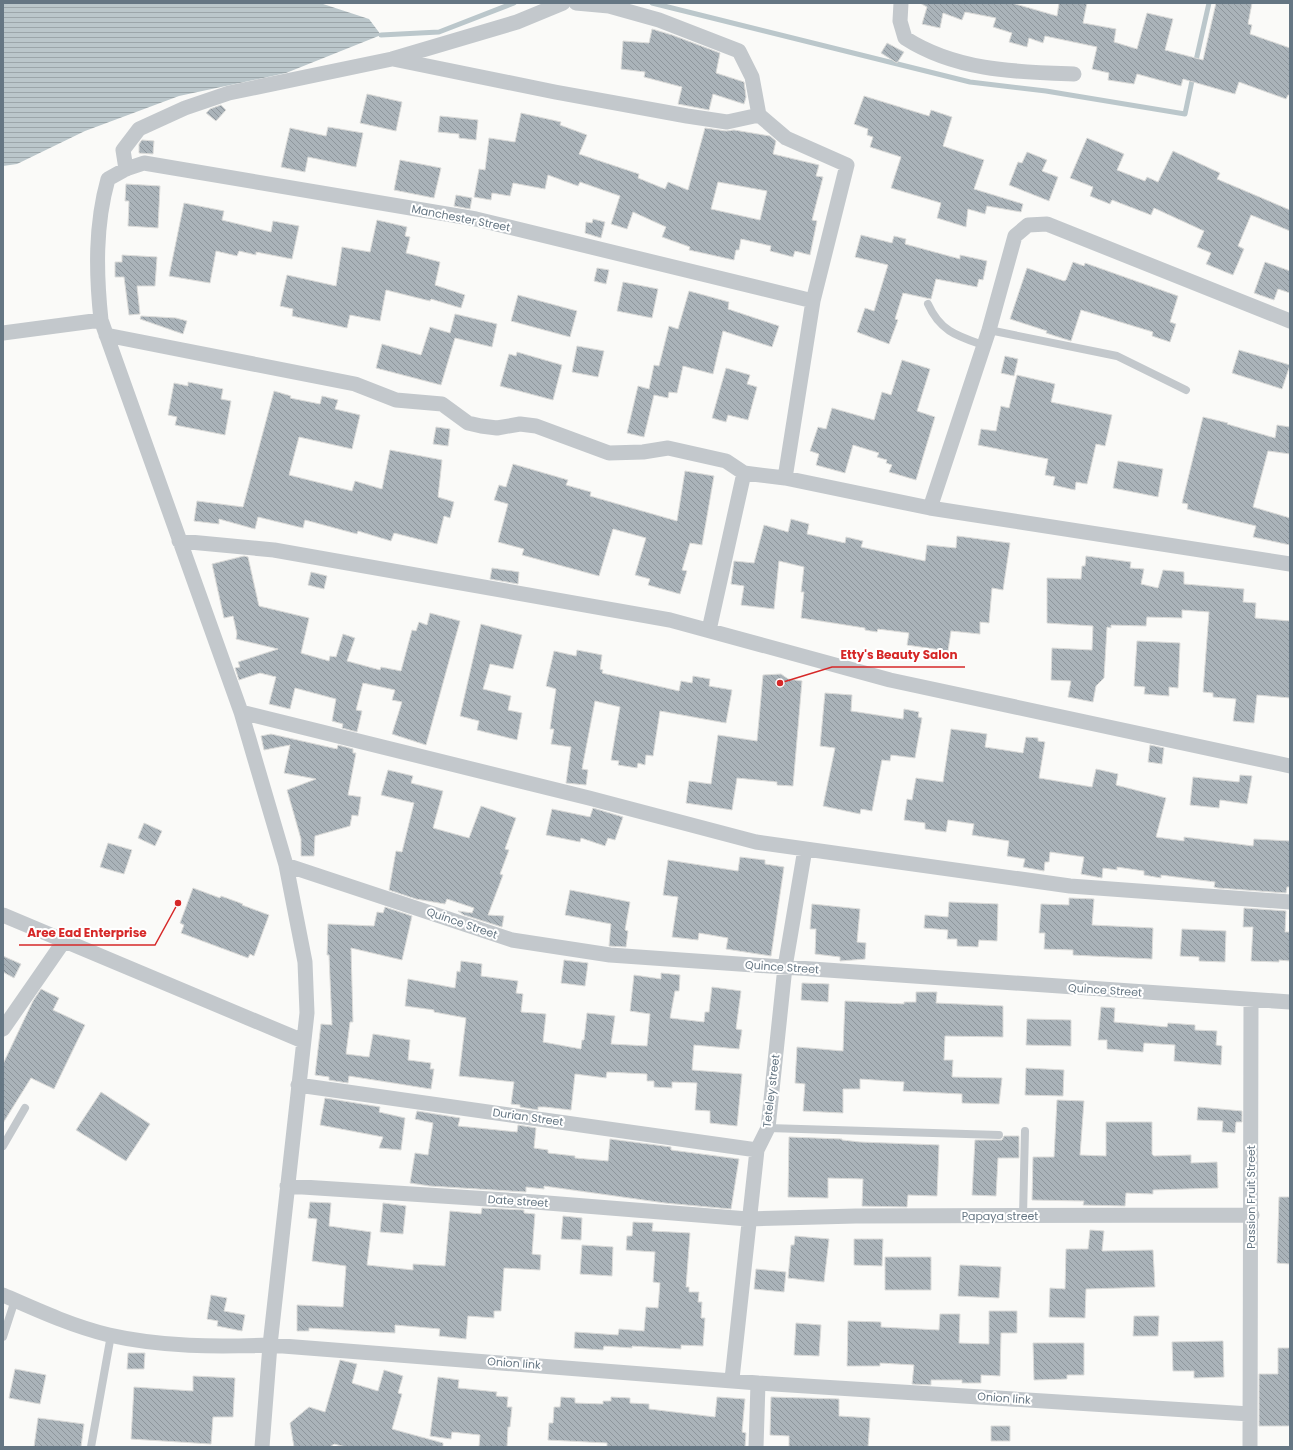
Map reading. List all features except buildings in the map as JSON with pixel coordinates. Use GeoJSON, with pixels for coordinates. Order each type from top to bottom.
{"type":"FeatureCollection","features":[{"type":"Feature","properties":{"kind":"street"},"geometry":{"type":"LineString","coordinates":[[126,169],[123,150],[139,129],[185,108],[229,93],[392,58],[517,22],[563,3]]}},
{"type":"Feature","properties":{"kind":"street"},"geometry":{"type":"LineString","coordinates":[[576,3],[609,6],[659,20],[739,51],[752,77],[759,115],[786,138],[847,165],[813,301],[785,478]]}},
{"type":"Feature","properties":{"kind":"street"},"geometry":{"type":"LineString","coordinates":[[901,3],[900,22],[905,38],[922,49],[964,64],[1019,73],[1074,74]]}},
{"type":"Feature","properties":{"kind":"street"},"geometry":{"type":"LineString","coordinates":[[392,58],[555,92],[687,116],[727,122],[759,115]]}},
{"type":"Feature","properties":{"kind":"street","name":"Manchester Street"},"geometry":{"type":"LineString","coordinates":[[101,320],[96,278],[101,204],[108,180],[126,169],[144,163],[476,220],[813,301]]}},
{"type":"Feature","properties":{"kind":"street"},"geometry":{"type":"LineString","coordinates":[[930,508],[983,344],[989,330],[1015,236],[1028,224],[1047,224],[1290,321]]}},
{"type":"Feature","properties":{"kind":"street"},"geometry":{"type":"LineString","coordinates":[[3,333],[101,320],[241,712],[286,865],[305,962],[307,1013],[270,1345],[262,1447]]}},
{"type":"Feature","properties":{"kind":"street"},"geometry":{"type":"LineString","coordinates":[[106,335],[355,384],[396,400],[442,404],[468,423],[481,426],[497,428],[520,424],[536,426],[609,453],[643,452],[668,448],[726,461],[744,473],[785,478],[930,508],[1290,564]]}},
{"type":"Feature","properties":{"kind":"street"},"geometry":{"type":"LineString","coordinates":[[709,630],[744,473]]}},
{"type":"Feature","properties":{"kind":"street"},"geometry":{"type":"LineString","coordinates":[[179,541],[289,552],[663,619],[709,630],[890,680],[1290,766]]}},
{"type":"Feature","properties":{"kind":"street"},"geometry":{"type":"LineString","coordinates":[[241,712],[582,796],[756,842],[1070,886],[1290,902]]}},
{"type":"Feature","properties":{"kind":"street","name":"Teteley street"},"geometry":{"type":"LineString","coordinates":[[732,1379],[748,1220],[757,1150],[768,1128],[785,967],[805,849]]}},
{"type":"Feature","properties":{"kind":"street","name":"Quince Street"},"geometry":{"type":"LineString","coordinates":[[286,865],[512,940],[610,955],[1251,1001],[1290,1002]]}},
{"type":"Feature","properties":{"kind":"street"},"geometry":{"type":"LineString","coordinates":[[3,915],[304,1041]]}},
{"type":"Feature","properties":{"kind":"street"},"geometry":{"type":"LineString","coordinates":[[3,1029],[64,941]]}},
{"type":"Feature","properties":{"kind":"street","name":"Passion Fruit Street"},"geometry":{"type":"LineString","coordinates":[[1250,1414],[1252,1215],[1251,1001]]}},
{"type":"Feature","properties":{"kind":"street","name":"Durian Street"},"geometry":{"type":"LineString","coordinates":[[298,1085],[757,1150]]}},
{"type":"Feature","properties":{"kind":"street","name":"Date street"},"geometry":{"type":"LineString","coordinates":[[287,1186],[535,1202],[748,1220]]}},
{"type":"Feature","properties":{"kind":"street","name":"Papaya street"},"geometry":{"type":"LineString","coordinates":[[748,1220],[856,1216],[1252,1215]]}},
{"type":"Feature","properties":{"kind":"street","name":"Onion link"},"geometry":{"type":"LineString","coordinates":[[9,1298],[60,1320],[111,1335],[162,1344],[223,1347],[270,1345],[732,1379],[758,1383],[1250,1414]]}},
{"type":"Feature","properties":{"kind":"street"},"geometry":{"type":"LineString","coordinates":[[756,1447],[758,1383]]}},
{"type":"Feature","properties":{"kind":"street"},"geometry":{"type":"LineString","coordinates":[[1250,1414],[1250,1447]]}},
{"type":"Feature","properties":{"kind":"lane"},"geometry":{"type":"LineString","coordinates":[[928,304],[934,318],[941,324],[962,337],[983,344]]}},
{"type":"Feature","properties":{"kind":"lane"},"geometry":{"type":"LineString","coordinates":[[989,330],[1117,356],[1186,390]]}},
{"type":"Feature","properties":{"kind":"lane"},"geometry":{"type":"LineString","coordinates":[[3,1146],[25,1108]]}},
{"type":"Feature","properties":{"kind":"lane"},"geometry":{"type":"LineString","coordinates":[[768,1128],[999,1135]]}},
{"type":"Feature","properties":{"kind":"lane"},"geometry":{"type":"LineString","coordinates":[[1023,1216],[1025,1130]]}},
{"type":"Feature","properties":{"kind":"lane"},"geometry":{"type":"LineString","coordinates":[[3,1337],[9,1298]]}},
{"type":"Feature","properties":{"kind":"lane"},"geometry":{"type":"LineString","coordinates":[[91,1447],[111,1335]]}},
{"type":"Feature","properties":{"kind":"shaded area"},"geometry":{"type":"Polygon","coordinates":[[[3,3],[320,3],[369,19],[381,35],[286,73],[179,96],[85,131],[17,164],[3,166],[3,3]]]}},
{"type":"Feature","properties":{"kind":"waterway"},"geometry":{"type":"LineString","coordinates":[[381,35],[439,32],[514,3]]}},
{"type":"Feature","properties":{"kind":"waterway"},"geometry":{"type":"LineString","coordinates":[[652,3],[970,82],[1046,91],[1185,114],[1193,76]]}},
{"type":"Feature","properties":{"kind":"waterway"},"geometry":{"type":"LineString","coordinates":[[1195,65],[1209,3]]}},
{"type":"Feature","properties":{"kind":"place","name":"Etty's Beauty Salon"},"geometry":{"type":"Point","coordinates":[780,683]}},
{"type":"Feature","properties":{"kind":"place","name":"Aree Ead Enterprise"},"geometry":{"type":"Point","coordinates":[178,903]}}]}
